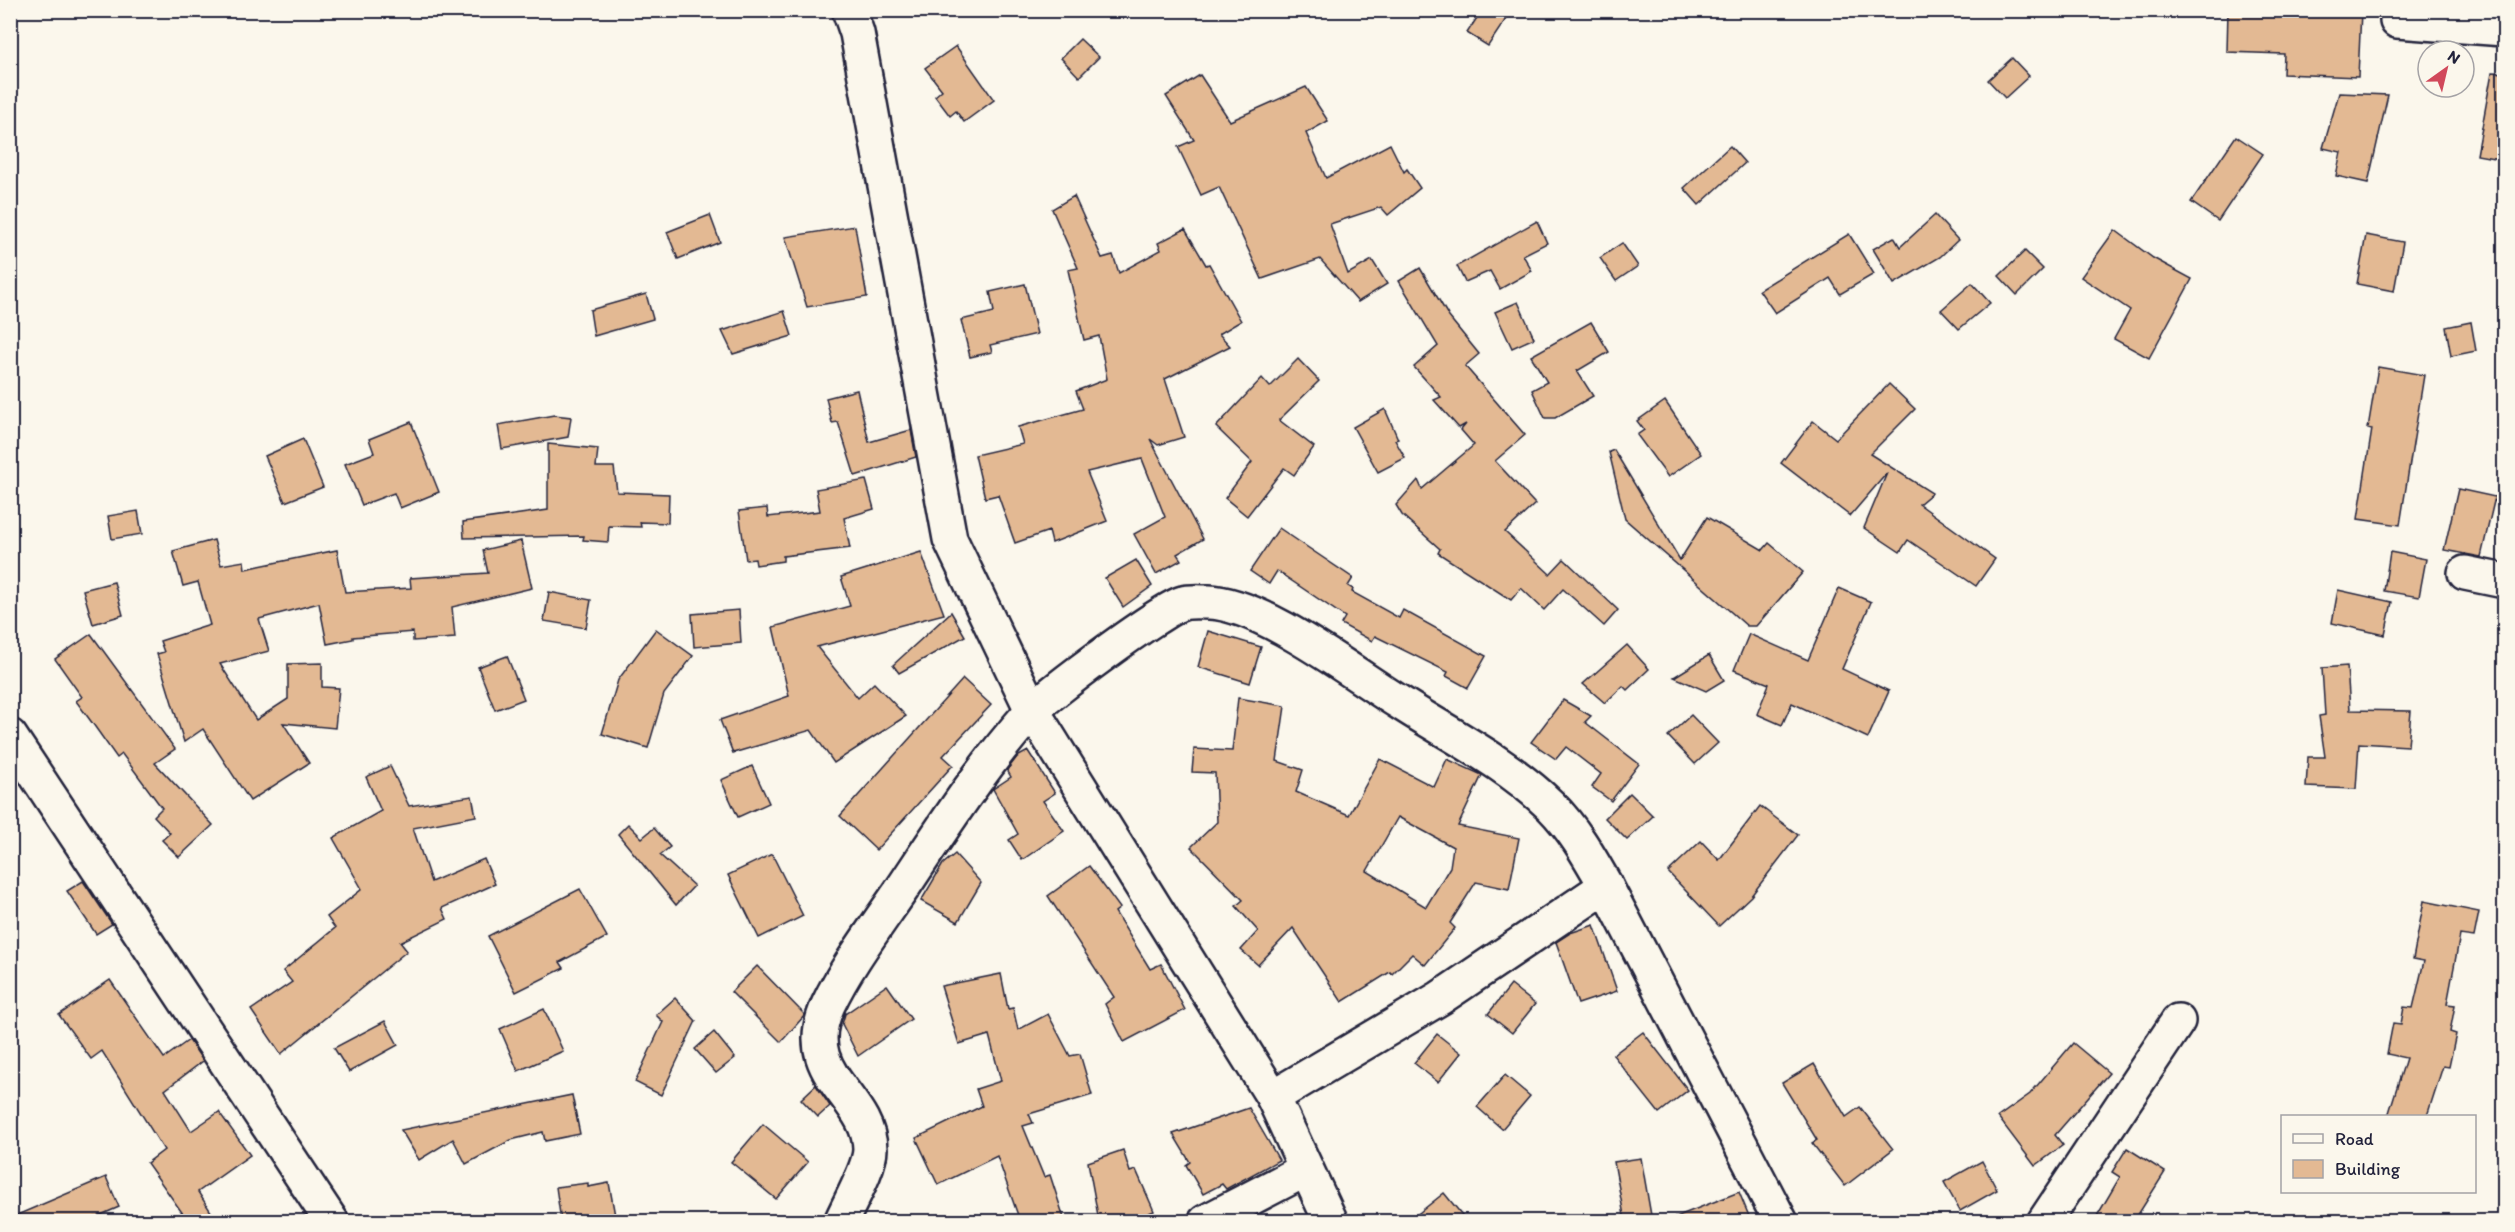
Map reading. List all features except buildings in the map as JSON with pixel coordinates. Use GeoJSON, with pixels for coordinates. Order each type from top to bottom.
{"type":"FeatureCollection","features":[{"type":"Feature","properties":{"kind":"street"},"geometry":{"type":"LineString","coordinates":[[849,10],[857,33],[882,162],[950,539],[1032,710],[1273,1097],[1305,1170],[1331,1221]]}},
{"type":"Feature","properties":{"kind":"street"},"geometry":{"type":"LineString","coordinates":[[2397,21],[2505,29]]}},
{"type":"Feature","properties":{"kind":"street"},"geometry":{"type":"LineString","coordinates":[[2465,573],[2505,581]]}},
{"type":"Feature","properties":{"kind":"street"},"geometry":{"type":"LineString","coordinates":[[840,1221],[859,1184],[870,1150],[864,1126],[820,1054],[820,1036],[827,1007],[955,810],[995,754],[1032,710],[1149,622],[1182,603],[1213,602],[1250,613],[1296,637],[1514,774],[1552,807],[1583,845],[1606,886],[1781,1221]]}},
{"type":"Feature","properties":{"kind":"street"},"geometry":{"type":"LineString","coordinates":[[10,736],[332,1221]]}},
{"type":"Feature","properties":{"kind":"street"},"geometry":{"type":"LineString","coordinates":[[1273,1097],[1440,998],[1606,886]]}},
{"type":"Feature","properties":{"kind":"street"},"geometry":{"type":"LineString","coordinates":[[2044,1221],[2178,1021]]}},
{"type":"Feature","properties":{"kind":"street"},"geometry":{"type":"LineString","coordinates":[[1205,1221],[1305,1170]]}}]}
